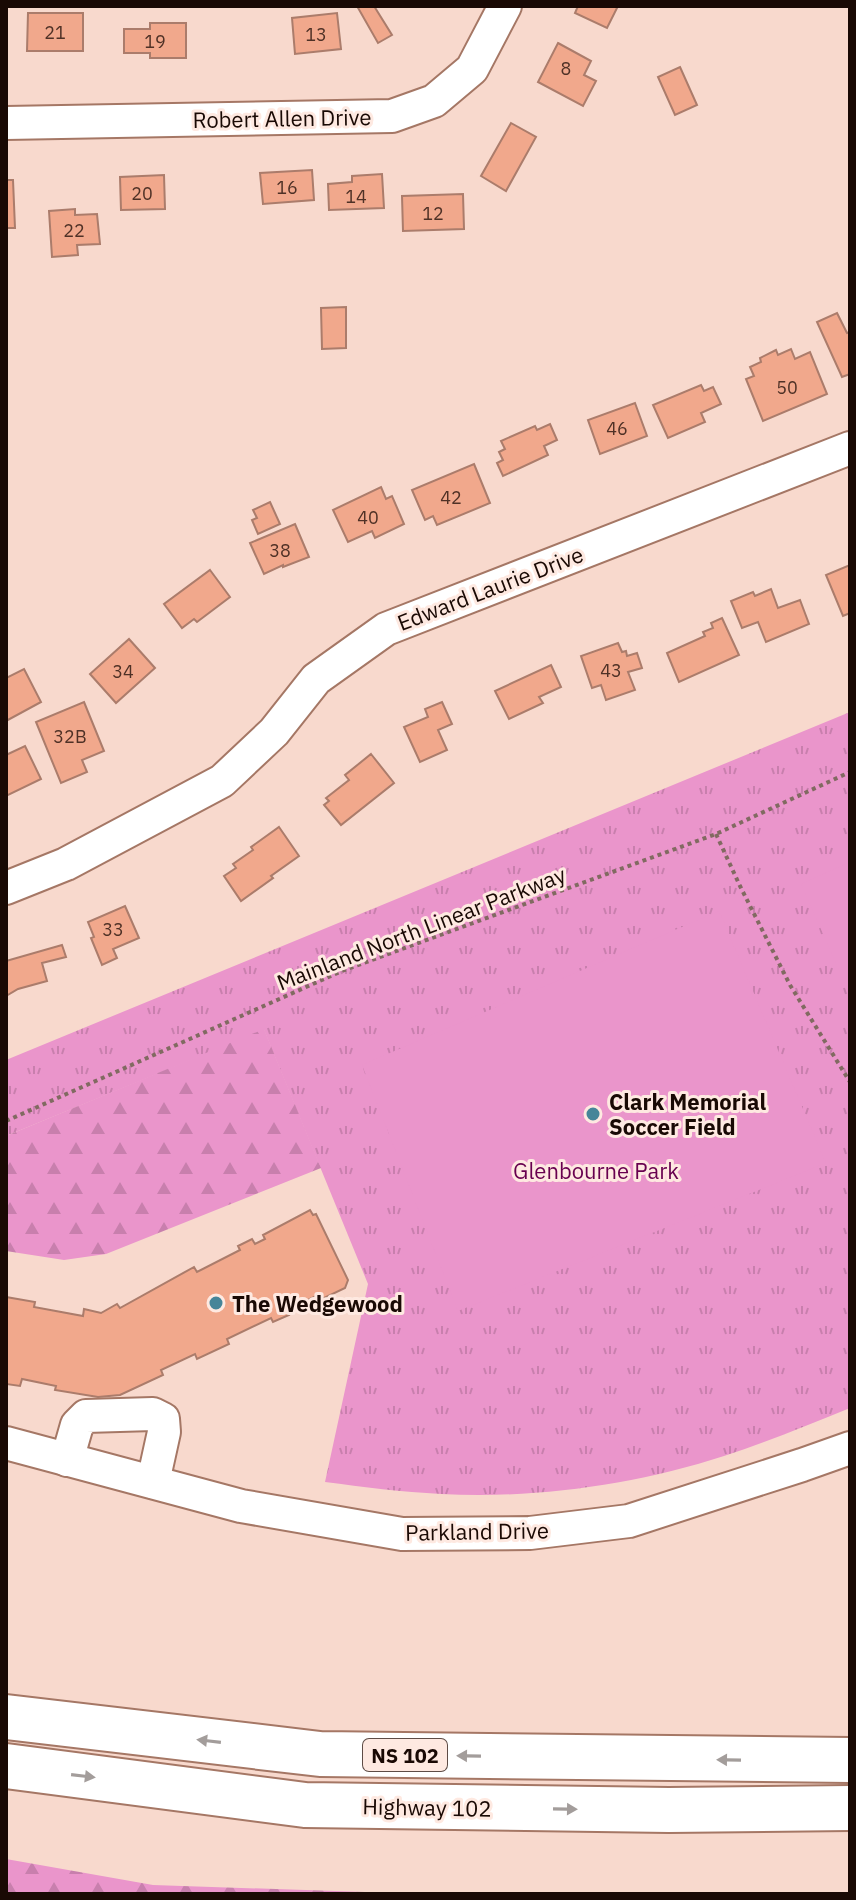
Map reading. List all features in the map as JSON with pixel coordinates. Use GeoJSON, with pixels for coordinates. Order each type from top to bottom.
{"type":"FeatureCollection","features":[{"type":"Feature","properties":{"kind":"highway","name":"NS 102"},"geometry":{"type":"LineString","coordinates":[[6,1717],[320,1754],[850,1760]]}},
{"type":"Feature","properties":{"kind":"highway","name":"Highway 102"},"geometry":{"type":"LineString","coordinates":[[6,1766],[305,1805],[669,1810],[850,1808]]}},
{"type":"Feature","properties":{"kind":"street","name":"Robert Allen Drive"},"geometry":{"type":"LineString","coordinates":[[6,123],[392,116],[434,101],[472,69],[505,6]]}},
{"type":"Feature","properties":{"kind":"street","name":"Edward Laurie Drive"},"geometry":{"type":"LineString","coordinates":[[6,888],[66,864],[222,781],[274,732],[316,679],[386,629],[850,448]]}},
{"type":"Feature","properties":{"kind":"street"},"geometry":{"type":"LineString","coordinates":[[67,1460],[77,1425],[86,1416],[153,1414],[163,1419],[164,1432],[153,1482]]}},
{"type":"Feature","properties":{"kind":"street","name":"Parkland Drive"},"geometry":{"type":"LineString","coordinates":[[6,1443],[241,1506],[402,1534],[530,1533],[629,1521],[850,1448]]}},
{"type":"Feature","properties":{"kind":"path","name":"Mainland North Linear Parkway"},"geometry":{"type":"LineString","coordinates":[[6,1121],[342,971],[716,834],[850,772]]}},
{"type":"Feature","properties":{"kind":"path"},"geometry":{"type":"LineString","coordinates":[[716,834],[790,985],[850,1082]]}},
{"type":"Feature","properties":{"kind":"green space","name":"Glenbourne Park"},"geometry":{"type":"Polygon","coordinates":[[[850,712],[850,1408],[724,1456],[655,1475],[584,1488],[476,1495],[412,1492],[325,1482],[368,1284],[264,1030],[6,1136],[6,1060],[850,712]]]}},
{"type":"Feature","properties":{"kind":"green space"},"geometry":{"type":"Polygon","coordinates":[[[850,862],[850,995],[801,884],[850,862]]]}},
{"type":"Feature","properties":{"kind":"green space","name":"Clark Memorial Soccer Field"},"geometry":{"type":"Polygon","coordinates":[[[719,911],[826,1163],[458,1311],[362,1065],[719,911]]]}},
{"type":"Feature","properties":{"kind":"green space"},"geometry":{"type":"Polygon","coordinates":[[[264,1029],[321,1168],[106,1254],[64,1260],[6,1251],[6,1136],[264,1029]]]}},
{"type":"Feature","properties":{"kind":"green space"},"geometry":{"type":"Polygon","coordinates":[[[6,1859],[153,1885],[424,1894],[6,1894],[6,1859]]]}},
{"type":"Feature","properties":{"kind":"building"},"geometry":{"type":"Polygon","coordinates":[[[357,6],[374,6],[392,35],[378,43],[357,6]]]}},
{"type":"Feature","properties":{"kind":"building"},"geometry":{"type":"Polygon","coordinates":[[[578,6],[618,6],[607,28],[575,13],[578,6]]]}},
{"type":"Feature","properties":{"kind":"building"},"geometry":{"type":"Polygon","coordinates":[[[28,13],[83,13],[83,51],[27,51],[28,13]]]}},
{"type":"Feature","properties":{"kind":"building"},"geometry":{"type":"Polygon","coordinates":[[[337,13],[341,49],[295,54],[292,18],[337,13]]]}},
{"type":"Feature","properties":{"kind":"building"},"geometry":{"type":"Polygon","coordinates":[[[150,23],[186,23],[186,58],[150,58],[150,53],[124,53],[124,29],[150,29],[150,23]]]}},
{"type":"Feature","properties":{"kind":"building"},"geometry":{"type":"Polygon","coordinates":[[[558,43],[591,61],[584,75],[596,81],[583,106],[538,82],[558,43]]]}},
{"type":"Feature","properties":{"kind":"building"},"geometry":{"type":"Polygon","coordinates":[[[680,67],[697,105],[675,115],[658,77],[680,67]]]}},
{"type":"Feature","properties":{"kind":"building"},"geometry":{"type":"Polygon","coordinates":[[[511,123],[536,137],[506,191],[481,176],[511,123]]]}},
{"type":"Feature","properties":{"kind":"building"},"geometry":{"type":"Polygon","coordinates":[[[312,170],[314,200],[263,204],[260,173],[312,170]]]}},
{"type":"Feature","properties":{"kind":"building"},"geometry":{"type":"Polygon","coordinates":[[[382,174],[384,208],[329,210],[328,184],[352,182],[352,176],[382,174]]]}},
{"type":"Feature","properties":{"kind":"building"},"geometry":{"type":"Polygon","coordinates":[[[164,175],[165,209],[121,210],[120,177],[164,175]]]}},
{"type":"Feature","properties":{"kind":"building"},"geometry":{"type":"Polygon","coordinates":[[[6,180],[13,180],[15,228],[6,228],[6,180]]]}},
{"type":"Feature","properties":{"kind":"building"},"geometry":{"type":"Polygon","coordinates":[[[463,194],[464,229],[403,231],[402,196],[463,194]]]}},
{"type":"Feature","properties":{"kind":"building"},"geometry":{"type":"Polygon","coordinates":[[[75,209],[75,215],[97,214],[100,244],[77,245],[78,255],[52,257],[49,211],[75,209]]]}},
{"type":"Feature","properties":{"kind":"building"},"geometry":{"type":"Polygon","coordinates":[[[346,307],[346,348],[322,349],[321,308],[346,307]]]}},
{"type":"Feature","properties":{"kind":"building"},"geometry":{"type":"Polygon","coordinates":[[[837,313],[847,333],[850,332],[850,374],[842,377],[817,322],[837,313]]]}},
{"type":"Feature","properties":{"kind":"building"},"geometry":{"type":"Polygon","coordinates":[[[791,349],[795,359],[810,352],[827,394],[763,421],[746,379],[754,376],[750,367],[776,350],[778,355],[791,349]]]}},
{"type":"Feature","properties":{"kind":"building"},"geometry":{"type":"Polygon","coordinates":[[[701,385],[704,391],[713,387],[721,404],[701,413],[705,422],[668,438],[653,405],[701,385]]]}},
{"type":"Feature","properties":{"kind":"building"},"geometry":{"type":"Polygon","coordinates":[[[635,403],[647,436],[600,454],[588,420],[635,403]]]}},
{"type":"Feature","properties":{"kind":"building"},"geometry":{"type":"Polygon","coordinates":[[[550,424],[557,440],[544,446],[548,455],[503,476],[497,463],[503,460],[499,452],[505,449],[501,441],[535,426],[537,430],[550,424]]]}},
{"type":"Feature","properties":{"kind":"building"},"geometry":{"type":"Polygon","coordinates":[[[474,464],[490,503],[437,525],[433,516],[425,520],[412,490],[474,464]]]}},
{"type":"Feature","properties":{"kind":"building"},"geometry":{"type":"Polygon","coordinates":[[[381,487],[386,499],[392,496],[404,524],[375,538],[372,531],[348,542],[333,510],[381,487]]]}},
{"type":"Feature","properties":{"kind":"building"},"geometry":{"type":"Polygon","coordinates":[[[270,502],[280,524],[258,534],[252,520],[257,518],[253,510],[270,502]]]}},
{"type":"Feature","properties":{"kind":"building"},"geometry":{"type":"Polygon","coordinates":[[[295,524],[309,557],[264,574],[250,543],[295,524]]]}},
{"type":"Feature","properties":{"kind":"building"},"geometry":{"type":"Polygon","coordinates":[[[850,565],[850,613],[843,616],[826,575],[850,565]]]}},
{"type":"Feature","properties":{"kind":"building"},"geometry":{"type":"Polygon","coordinates":[[[210,570],[230,597],[197,622],[194,619],[182,628],[164,604],[210,570]]]}},
{"type":"Feature","properties":{"kind":"building"},"geometry":{"type":"Polygon","coordinates":[[[771,589],[778,608],[800,600],[809,624],[766,642],[758,622],[742,628],[731,601],[771,589]]]}},
{"type":"Feature","properties":{"kind":"building"},"geometry":{"type":"Polygon","coordinates":[[[722,618],[739,655],[679,682],[667,653],[705,636],[703,632],[713,628],[711,623],[722,618]]]}},
{"type":"Feature","properties":{"kind":"building"},"geometry":{"type":"Polygon","coordinates":[[[129,639],[155,668],[116,703],[90,674],[129,639]]]}},
{"type":"Feature","properties":{"kind":"building"},"geometry":{"type":"Polygon","coordinates":[[[618,643],[627,656],[637,653],[642,668],[628,672],[635,690],[606,700],[601,685],[592,688],[581,656],[618,643]]]}},
{"type":"Feature","properties":{"kind":"building"},"geometry":{"type":"Polygon","coordinates":[[[551,665],[561,687],[539,697],[543,703],[509,719],[495,691],[551,665]]]}},
{"type":"Feature","properties":{"kind":"building"},"geometry":{"type":"Polygon","coordinates":[[[24,669],[41,702],[6,721],[6,678],[24,669]]]}},
{"type":"Feature","properties":{"kind":"building"},"geometry":{"type":"Polygon","coordinates":[[[84,702],[104,751],[82,760],[87,772],[61,783],[36,722],[84,702]]]}},
{"type":"Feature","properties":{"kind":"building"},"geometry":{"type":"Polygon","coordinates":[[[442,702],[452,724],[438,730],[447,750],[420,762],[404,727],[428,717],[425,709],[442,702]]]}},
{"type":"Feature","properties":{"kind":"building"},"geometry":{"type":"Polygon","coordinates":[[[25,746],[41,779],[6,796],[6,755],[25,746]]]}},
{"type":"Feature","properties":{"kind":"building"},"geometry":{"type":"Polygon","coordinates":[[[371,754],[394,783],[341,825],[324,805],[329,801],[326,798],[349,780],[345,775],[371,754]]]}},
{"type":"Feature","properties":{"kind":"building"},"geometry":{"type":"Polygon","coordinates":[[[279,827],[299,856],[241,901],[224,876],[236,868],[233,864],[253,850],[251,847],[279,827]]]}},
{"type":"Feature","properties":{"kind":"building"},"geometry":{"type":"Polygon","coordinates":[[[125,906],[139,938],[113,949],[117,958],[102,965],[88,922],[125,906]]]}},
{"type":"Feature","properties":{"kind":"building"},"geometry":{"type":"Polygon","coordinates":[[[62,945],[66,957],[42,963],[47,981],[18,989],[6,996],[6,961],[62,945]]]}},
{"type":"Feature","properties":{"kind":"building","name":"The Wedgewood"},"geometry":{"type":"Polygon","coordinates":[[[310,1210],[313,1215],[316,1214],[348,1280],[345,1288],[320,1300],[318,1295],[287,1310],[289,1315],[273,1322],[271,1318],[227,1339],[229,1344],[197,1359],[195,1354],[161,1370],[163,1375],[120,1395],[98,1397],[55,1390],[56,1386],[22,1379],[20,1386],[6,1384],[6,1297],[35,1302],[34,1307],[83,1316],[84,1309],[101,1313],[117,1304],[120,1308],[194,1267],[197,1272],[240,1250],[238,1246],[252,1239],[255,1244],[265,1239],[263,1235],[310,1210]]]}},
{"type":"Feature","properties":{"kind":"place","name":"Clark Memorial Soccer Field"},"geometry":{"type":"Point","coordinates":[593,1114]}},
{"type":"Feature","properties":{"kind":"place","name":"The Wedgewood"},"geometry":{"type":"Point","coordinates":[216,1303]}}]}
